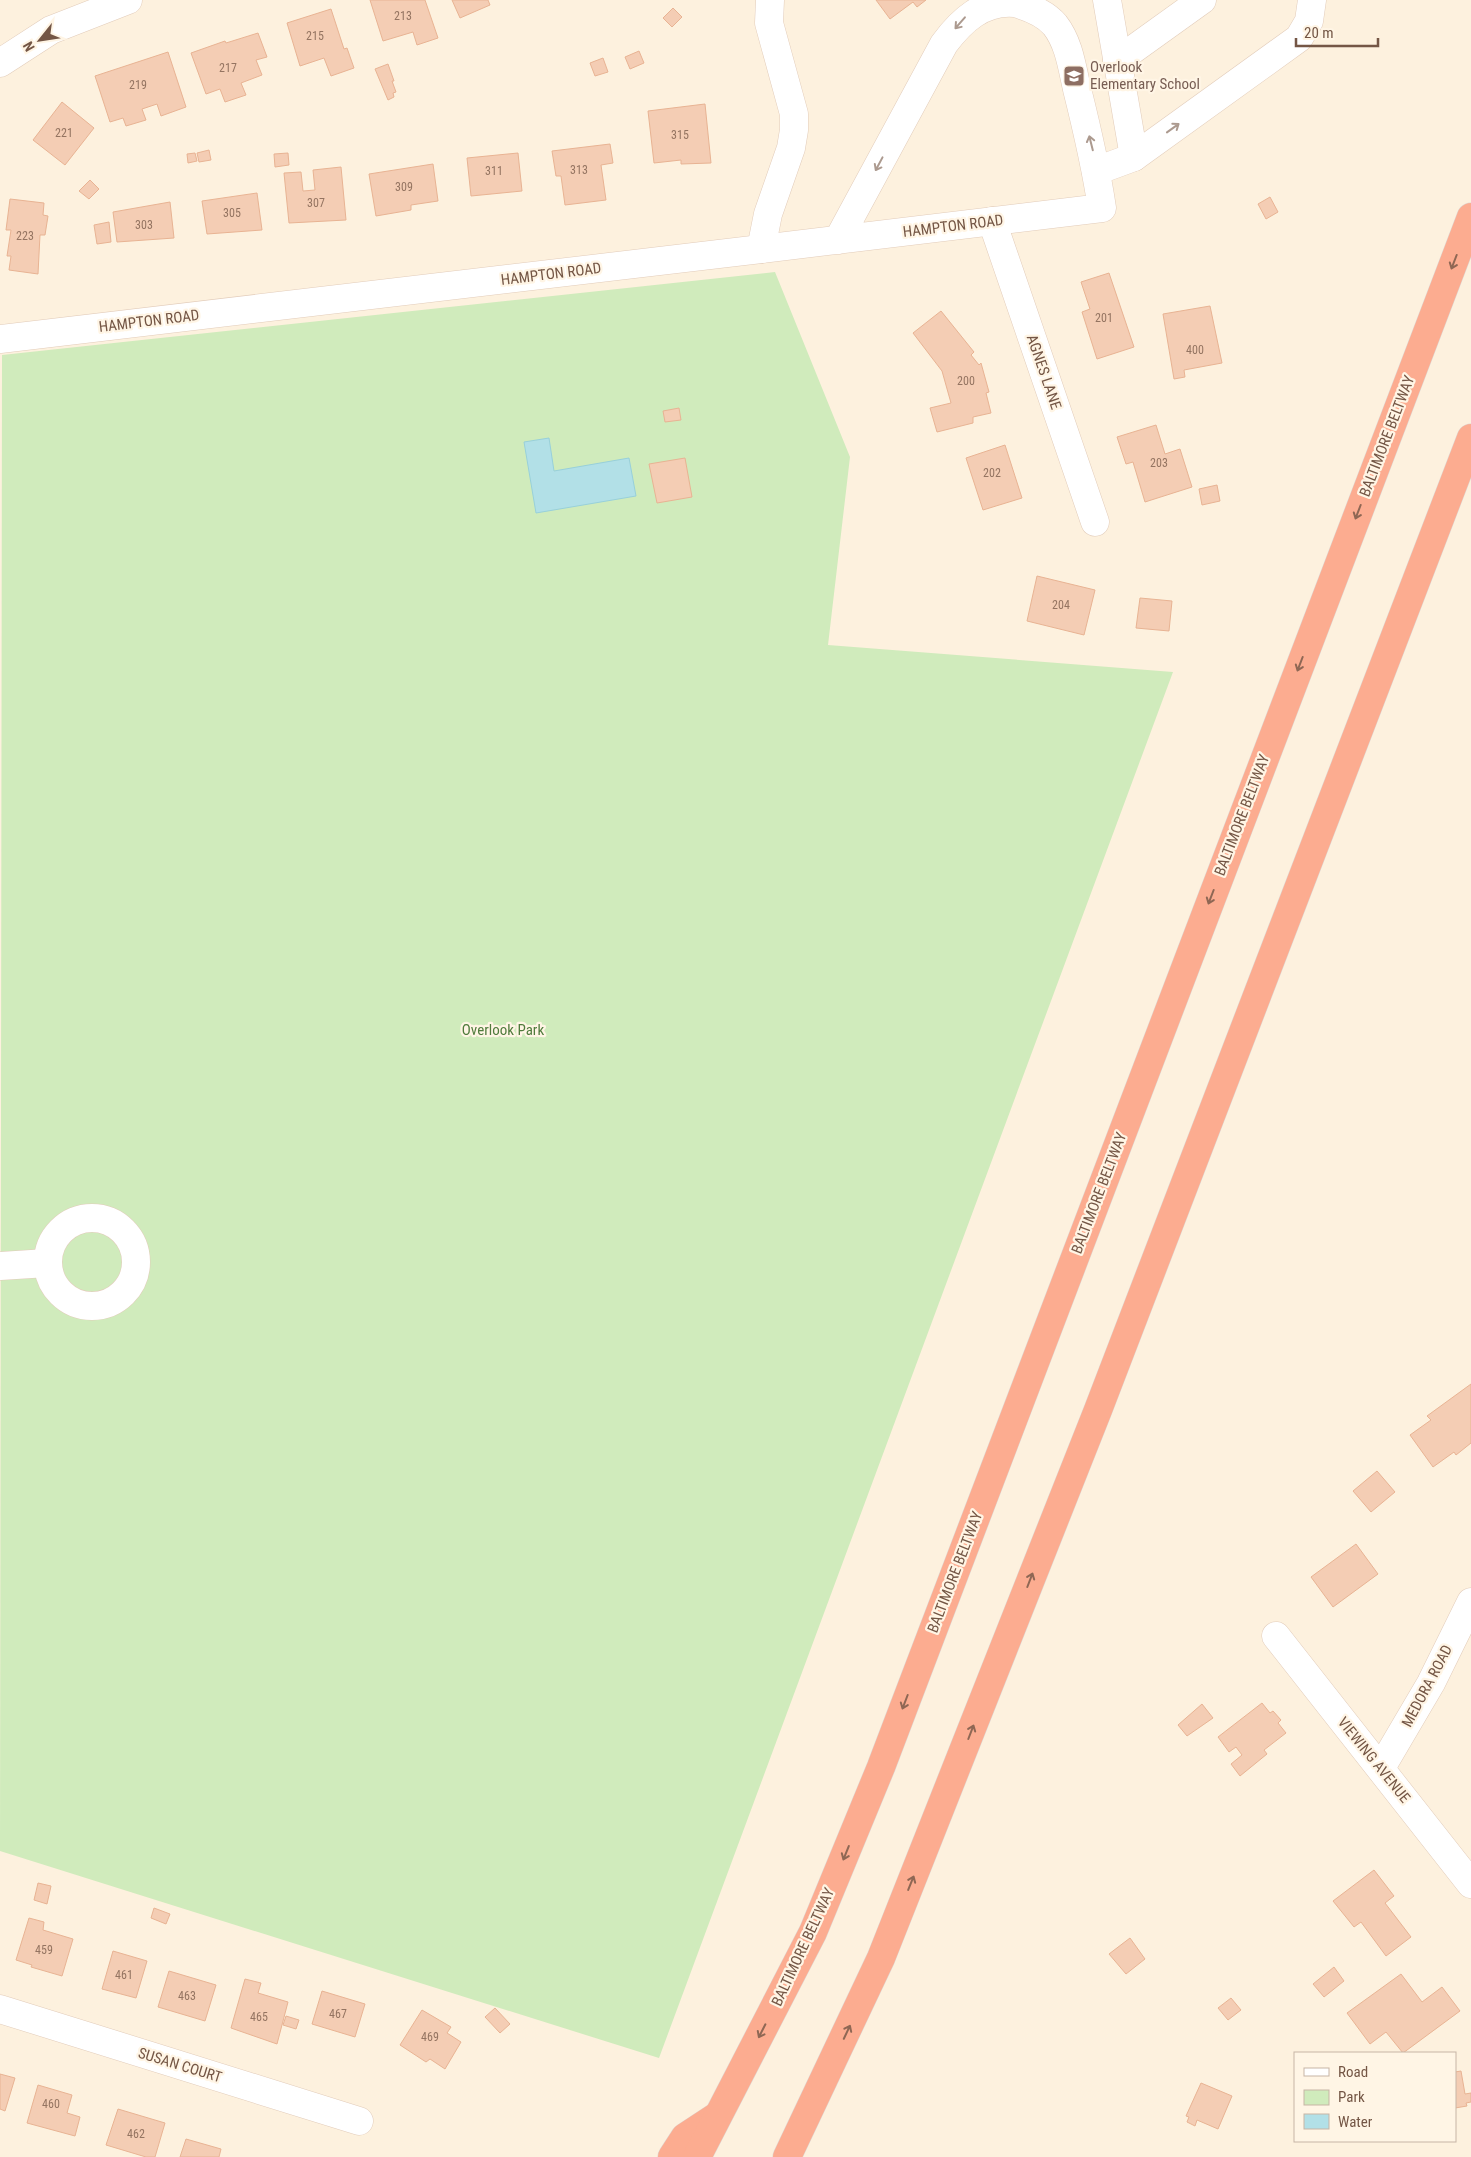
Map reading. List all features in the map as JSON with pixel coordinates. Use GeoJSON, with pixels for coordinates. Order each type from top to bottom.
{"type":"FeatureCollection","features":[{"type":"Feature","properties":{"kind":"highway","name":"BALTIMORE BELTWAY"},"geometry":{"type":"LineString","coordinates":[[697,2157],[813,1932],[881,1767],[1471,216]]}},
{"type":"Feature","properties":{"kind":"highway"},"geometry":{"type":"LineString","coordinates":[[787,2157],[827,2076],[881,1958],[1087,1437],[1471,438]]}},
{"type":"Feature","properties":{"kind":"highway"},"geometry":{"type":"LineString","coordinates":[[794,2157],[827,2076]]}},
{"type":"Feature","properties":{"kind":"highway"},"geometry":{"type":"LineString","coordinates":[[672,2157],[684,2137],[718,2115]]}},
{"type":"Feature","properties":{"kind":"street"},"geometry":{"type":"LineString","coordinates":[[0,63],[51,30],[128,0]]}},
{"type":"Feature","properties":{"kind":"street"},"geometry":{"type":"LineString","coordinates":[[761,249],[768,214],[792,148],[794,130],[794,114],[769,23],[770,0]]}},
{"type":"Feature","properties":{"kind":"street"},"geometry":{"type":"LineString","coordinates":[[1107,0],[1134,157]]}},
{"type":"Feature","properties":{"kind":"street"},"geometry":{"type":"LineString","coordinates":[[1117,61],[1202,0]]}},
{"type":"Feature","properties":{"kind":"street"},"geometry":{"type":"LineString","coordinates":[[838,240],[944,44],[964,18],[983,6],[1007,1],[1032,8],[1054,23],[1066,44],[1096,170],[1134,157],[1299,38],[1309,21],[1312,0]]}},
{"type":"Feature","properties":{"kind":"street","name":"HAMPTON ROAD"},"geometry":{"type":"LineString","coordinates":[[0,339],[1102,208],[1096,170]]}},
{"type":"Feature","properties":{"kind":"street","name":"AGNES LANE"},"geometry":{"type":"LineString","coordinates":[[992,221],[1095,522]]}},
{"type":"Feature","properties":{"kind":"street"},"geometry":{"type":"LineString","coordinates":[[0,1266],[47,1263]]}},
{"type":"Feature","properties":{"kind":"street","name":"MEDORA ROAD"},"geometry":{"type":"LineString","coordinates":[[1381,1768],[1431,1682],[1471,1602]]}},
{"type":"Feature","properties":{"kind":"street","name":"VIEWING AVENUE"},"geometry":{"type":"LineString","coordinates":[[1276,1636],[1471,1884]]}},
{"type":"Feature","properties":{"kind":"street","name":"SUSAN COURT"},"geometry":{"type":"LineString","coordinates":[[0,2009],[359,2121]]}},
{"type":"Feature","properties":{"kind":"green space","name":"Overlook Park"},"geometry":{"type":"Polygon","coordinates":[[[775,272],[850,457],[828,645],[1173,672],[659,2058],[0,1851],[2,355],[775,272]]]}},
{"type":"Feature","properties":{"kind":"water"},"geometry":{"type":"Polygon","coordinates":[[[549,438],[554,471],[629,458],[636,496],[536,513],[524,442],[549,438]]]}},
{"type":"Feature","properties":{"kind":"building"},"geometry":{"type":"Polygon","coordinates":[[[370,0],[425,0],[438,38],[417,45],[413,32],[383,41],[370,0]]]}},
{"type":"Feature","properties":{"kind":"building"},"geometry":{"type":"Polygon","coordinates":[[[452,0],[488,0],[490,5],[460,18],[452,0]]]}},
{"type":"Feature","properties":{"kind":"building"},"geometry":{"type":"Polygon","coordinates":[[[876,0],[926,0],[917,7],[913,2],[890,19],[876,0]]]}},
{"type":"Feature","properties":{"kind":"building"},"geometry":{"type":"Polygon","coordinates":[[[673,8],[682,17],[672,27],[663,18],[673,8]]]}},
{"type":"Feature","properties":{"kind":"building"},"geometry":{"type":"Polygon","coordinates":[[[331,9],[344,49],[347,48],[354,68],[331,76],[324,58],[300,66],[287,23],[331,9]]]}},
{"type":"Feature","properties":{"kind":"building"},"geometry":{"type":"Polygon","coordinates":[[[258,33],[267,57],[256,60],[262,75],[241,83],[246,95],[225,102],[220,89],[206,94],[191,53],[225,41],[226,43],[258,33]]]}},
{"type":"Feature","properties":{"kind":"building"},"geometry":{"type":"Polygon","coordinates":[[[639,51],[644,63],[630,69],[625,57],[639,51]]]}},
{"type":"Feature","properties":{"kind":"building"},"geometry":{"type":"Polygon","coordinates":[[[168,52],[186,107],[161,116],[157,104],[142,109],[146,120],[126,126],[123,118],[110,122],[95,76],[168,52]]]}},
{"type":"Feature","properties":{"kind":"building"},"geometry":{"type":"Polygon","coordinates":[[[603,58],[608,72],[595,76],[590,63],[603,58]]]}},
{"type":"Feature","properties":{"kind":"building"},"geometry":{"type":"Polygon","coordinates":[[[388,64],[396,92],[393,93],[394,97],[388,100],[375,69],[388,64]]]}},
{"type":"Feature","properties":{"kind":"building"},"geometry":{"type":"Polygon","coordinates":[[[62,102],[94,128],[65,165],[33,140],[62,102]]]}},
{"type":"Feature","properties":{"kind":"building"},"geometry":{"type":"Polygon","coordinates":[[[705,104],[711,163],[681,164],[681,160],[654,163],[648,111],[705,104]]]}},
{"type":"Feature","properties":{"kind":"building"},"geometry":{"type":"Polygon","coordinates":[[[610,144],[613,163],[601,165],[606,200],[565,205],[561,176],[556,176],[552,151],[610,144]]]}},
{"type":"Feature","properties":{"kind":"building"},"geometry":{"type":"Polygon","coordinates":[[[209,150],[211,160],[199,162],[197,153],[209,150]]]}},
{"type":"Feature","properties":{"kind":"building"},"geometry":{"type":"Polygon","coordinates":[[[195,153],[197,161],[188,163],[187,154],[195,153]]]}},
{"type":"Feature","properties":{"kind":"building"},"geometry":{"type":"Polygon","coordinates":[[[288,153],[289,165],[275,167],[274,154],[288,153]]]}},
{"type":"Feature","properties":{"kind":"building"},"geometry":{"type":"Polygon","coordinates":[[[518,153],[522,191],[471,196],[467,158],[518,153]]]}},
{"type":"Feature","properties":{"kind":"building"},"geometry":{"type":"Polygon","coordinates":[[[433,164],[438,201],[411,205],[411,210],[376,216],[369,174],[433,164]]]}},
{"type":"Feature","properties":{"kind":"building"},"geometry":{"type":"Polygon","coordinates":[[[341,167],[346,220],[289,223],[284,173],[301,172],[303,191],[315,190],[313,170],[341,167]]]}},
{"type":"Feature","properties":{"kind":"building"},"geometry":{"type":"Polygon","coordinates":[[[90,180],[99,189],[89,199],[79,191],[90,180]]]}},
{"type":"Feature","properties":{"kind":"building"},"geometry":{"type":"Polygon","coordinates":[[[257,193],[262,230],[207,234],[202,201],[257,193]]]}},
{"type":"Feature","properties":{"kind":"building"},"geometry":{"type":"Polygon","coordinates":[[[1270,197],[1278,212],[1266,219],[1258,204],[1270,197]]]}},
{"type":"Feature","properties":{"kind":"building"},"geometry":{"type":"Polygon","coordinates":[[[10,199],[44,203],[43,215],[48,216],[45,235],[40,235],[38,274],[9,270],[11,256],[7,256],[11,230],[6,230],[10,199]]]}},
{"type":"Feature","properties":{"kind":"building"},"geometry":{"type":"Polygon","coordinates":[[[170,202],[174,238],[117,242],[113,212],[170,202]]]}},
{"type":"Feature","properties":{"kind":"building"},"geometry":{"type":"Polygon","coordinates":[[[109,222],[111,242],[97,244],[94,225],[109,222]]]}},
{"type":"Feature","properties":{"kind":"building"},"geometry":{"type":"Polygon","coordinates":[[[1109,273],[1134,347],[1097,359],[1082,312],[1090,309],[1081,282],[1109,273]]]}},
{"type":"Feature","properties":{"kind":"building"},"geometry":{"type":"Polygon","coordinates":[[[1210,306],[1222,363],[1184,370],[1185,377],[1174,379],[1163,314],[1210,306]]]}},
{"type":"Feature","properties":{"kind":"building"},"geometry":{"type":"Polygon","coordinates":[[[941,311],[974,352],[971,355],[979,365],[981,363],[989,392],[986,393],[991,413],[973,417],[973,423],[937,432],[930,408],[951,403],[942,371],[913,333],[941,311]]]}},
{"type":"Feature","properties":{"kind":"building"},"geometry":{"type":"Polygon","coordinates":[[[679,408],[681,420],[665,422],[663,411],[679,408]]]}},
{"type":"Feature","properties":{"kind":"building"},"geometry":{"type":"Polygon","coordinates":[[[1156,425],[1165,454],[1180,449],[1192,487],[1145,502],[1133,462],[1126,464],[1117,437],[1156,425]]]}},
{"type":"Feature","properties":{"kind":"building"},"geometry":{"type":"Polygon","coordinates":[[[1005,445],[1022,498],[983,510],[966,458],[1005,445]]]}},
{"type":"Feature","properties":{"kind":"building"},"geometry":{"type":"Polygon","coordinates":[[[685,458],[692,497],[657,503],[649,464],[685,458]]]}},
{"type":"Feature","properties":{"kind":"building"},"geometry":{"type":"Polygon","coordinates":[[[1217,485],[1220,501],[1202,505],[1199,489],[1217,485]]]}},
{"type":"Feature","properties":{"kind":"building"},"geometry":{"type":"Polygon","coordinates":[[[1037,576],[1095,590],[1084,635],[1027,621],[1037,576]]]}},
{"type":"Feature","properties":{"kind":"building"},"geometry":{"type":"Polygon","coordinates":[[[1140,598],[1172,601],[1169,631],[1136,628],[1140,598]]]}},
{"type":"Feature","properties":{"kind":"building"},"geometry":{"type":"Polygon","coordinates":[[[1471,1384],[1471,1443],[1456,1455],[1454,1452],[1433,1467],[1410,1435],[1431,1420],[1427,1416],[1471,1384]]]}},
{"type":"Feature","properties":{"kind":"building"},"geometry":{"type":"Polygon","coordinates":[[[1377,1471],[1395,1492],[1371,1512],[1353,1491],[1377,1471]]]}},
{"type":"Feature","properties":{"kind":"building"},"geometry":{"type":"Polygon","coordinates":[[[1356,1544],[1378,1574],[1333,1607],[1311,1577],[1356,1544]]]}},
{"type":"Feature","properties":{"kind":"building"},"geometry":{"type":"Polygon","coordinates":[[[1262,1703],[1270,1713],[1273,1711],[1281,1720],[1278,1723],[1286,1733],[1264,1750],[1267,1754],[1240,1776],[1231,1764],[1242,1755],[1236,1747],[1229,1752],[1218,1737],[1262,1703]]]}},
{"type":"Feature","properties":{"kind":"building"},"geometry":{"type":"Polygon","coordinates":[[[1202,1704],[1213,1718],[1187,1736],[1178,1725],[1202,1704]]]}},
{"type":"Feature","properties":{"kind":"building"},"geometry":{"type":"Polygon","coordinates":[[[1374,1870],[1394,1896],[1385,1903],[1411,1937],[1386,1956],[1361,1922],[1354,1927],[1333,1901],[1374,1870]]]}},
{"type":"Feature","properties":{"kind":"building"},"geometry":{"type":"Polygon","coordinates":[[[38,1883],[51,1886],[47,1904],[34,1900],[38,1883]]]}},
{"type":"Feature","properties":{"kind":"building"},"geometry":{"type":"Polygon","coordinates":[[[154,1908],[170,1914],[166,1924],[151,1918],[154,1908]]]}},
{"type":"Feature","properties":{"kind":"building"},"geometry":{"type":"Polygon","coordinates":[[[29,1918],[44,1922],[43,1930],[73,1939],[62,1976],[31,1967],[32,1965],[16,1960],[29,1918]]]}},
{"type":"Feature","properties":{"kind":"building"},"geometry":{"type":"Polygon","coordinates":[[[1130,1938],[1145,1959],[1126,1974],[1109,1954],[1130,1938]]]}},
{"type":"Feature","properties":{"kind":"building"},"geometry":{"type":"Polygon","coordinates":[[[113,1951],[147,1961],[136,1998],[102,1989],[113,1951]]]}},
{"type":"Feature","properties":{"kind":"building"},"geometry":{"type":"Polygon","coordinates":[[[1334,1967],[1344,1981],[1324,1997],[1313,1984],[1334,1967]]]}},
{"type":"Feature","properties":{"kind":"building"},"geometry":{"type":"Polygon","coordinates":[[[169,1971],[216,1985],[205,2021],[158,2007],[169,1971]]]}},
{"type":"Feature","properties":{"kind":"building"},"geometry":{"type":"Polygon","coordinates":[[[1401,1974],[1422,2002],[1442,1987],[1460,2011],[1404,2052],[1402,2052],[1386,2032],[1370,2044],[1347,2013],[1401,1974]]]}},
{"type":"Feature","properties":{"kind":"building"},"geometry":{"type":"Polygon","coordinates":[[[245,1979],[261,1983],[258,1993],[288,2002],[277,2044],[231,2028],[245,1979]]]}},
{"type":"Feature","properties":{"kind":"building"},"geometry":{"type":"Polygon","coordinates":[[[322,1991],[365,2004],[355,2037],[312,2024],[322,1991]]]}},
{"type":"Feature","properties":{"kind":"building"},"geometry":{"type":"Polygon","coordinates":[[[1231,1998],[1241,2010],[1228,2020],[1218,2008],[1231,1998]]]}},
{"type":"Feature","properties":{"kind":"building"},"geometry":{"type":"Polygon","coordinates":[[[495,2008],[510,2024],[500,2033],[485,2017],[495,2008]]]}},
{"type":"Feature","properties":{"kind":"building"},"geometry":{"type":"Polygon","coordinates":[[[422,2010],[451,2027],[447,2033],[461,2042],[445,2069],[430,2059],[426,2062],[400,2045],[422,2010]]]}},
{"type":"Feature","properties":{"kind":"building"},"geometry":{"type":"Polygon","coordinates":[[[286,2016],[299,2020],[296,2029],[283,2025],[286,2016]]]}},
{"type":"Feature","properties":{"kind":"building"},"geometry":{"type":"Polygon","coordinates":[[[1461,2071],[1465,2094],[1471,2093],[1471,2102],[1466,2103],[1467,2106],[1456,2108],[1456,2072],[1461,2071]]]}},
{"type":"Feature","properties":{"kind":"building"},"geometry":{"type":"Polygon","coordinates":[[[0,2074],[15,2078],[5,2111],[0,2109],[0,2074]]]}},
{"type":"Feature","properties":{"kind":"building"},"geometry":{"type":"Polygon","coordinates":[[[1201,2083],[1232,2096],[1218,2129],[1197,2120],[1195,2126],[1187,2122],[1189,2117],[1186,2116],[1201,2083]]]}},
{"type":"Feature","properties":{"kind":"building"},"geometry":{"type":"Polygon","coordinates":[[[38,2085],[72,2095],[67,2113],[80,2117],[75,2136],[27,2123],[38,2085]]]}},
{"type":"Feature","properties":{"kind":"building"},"geometry":{"type":"Polygon","coordinates":[[[118,2109],[165,2123],[155,2157],[146,2157],[106,2145],[118,2109]]]}},
{"type":"Feature","properties":{"kind":"building"},"geometry":{"type":"Polygon","coordinates":[[[186,2139],[221,2149],[219,2157],[180,2157],[186,2139]]]}},
{"type":"Feature","properties":{"kind":"place","name":"Overlook Elementary School"},"geometry":{"type":"Point","coordinates":[1074,76]}}]}
